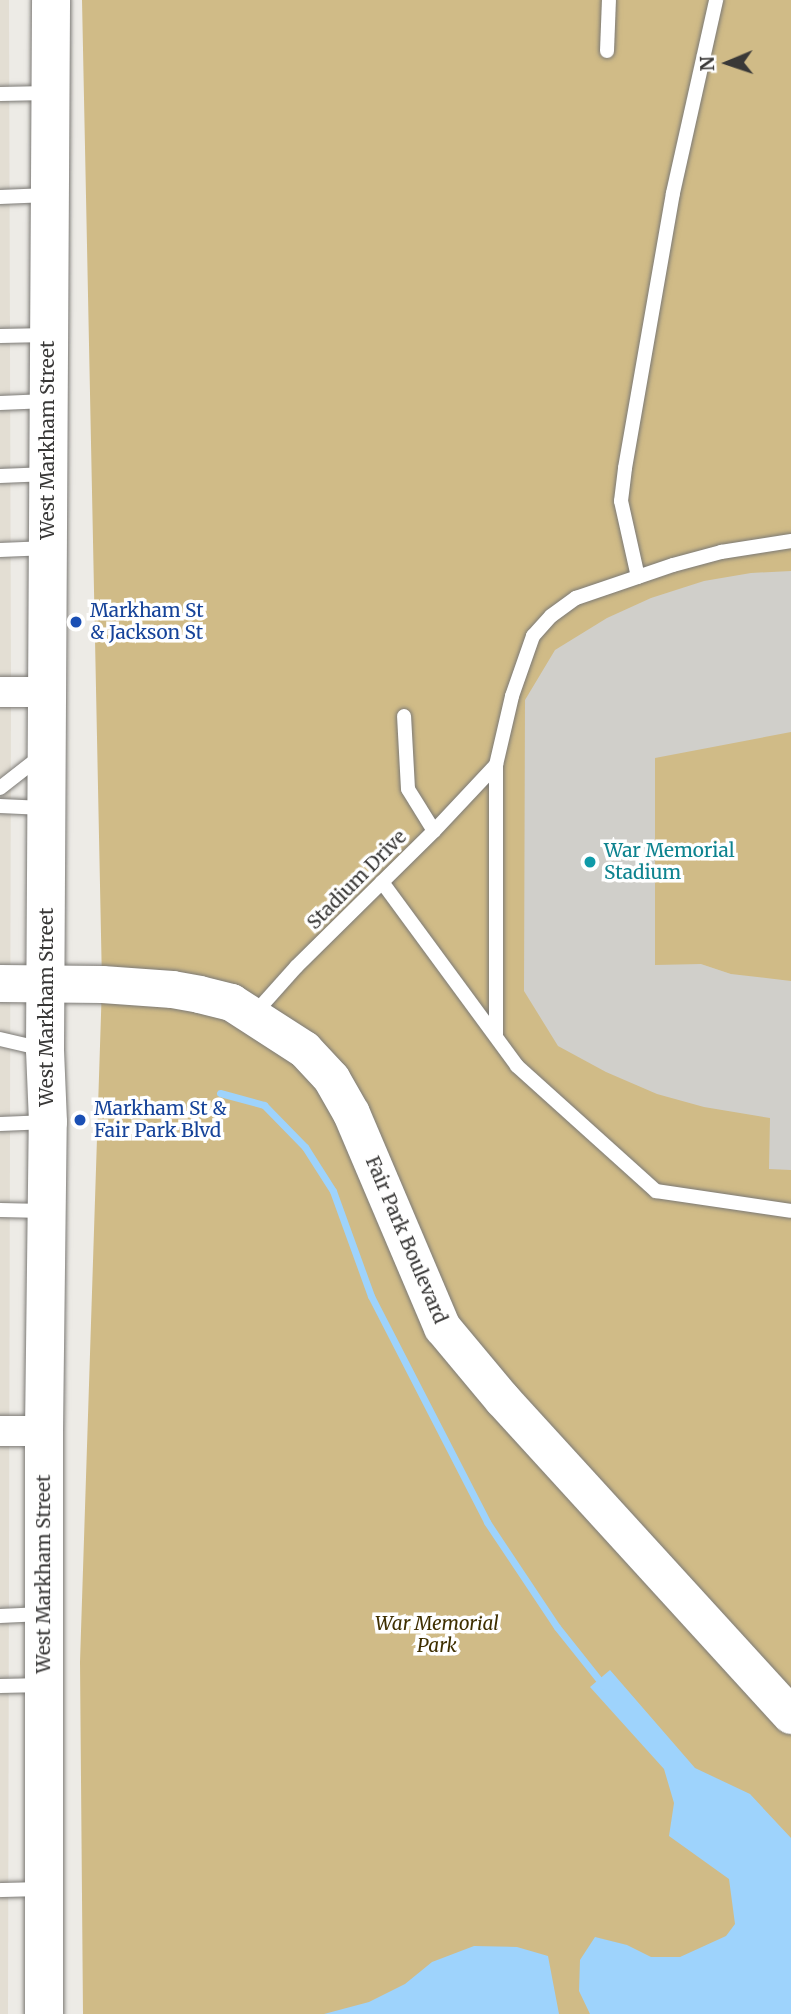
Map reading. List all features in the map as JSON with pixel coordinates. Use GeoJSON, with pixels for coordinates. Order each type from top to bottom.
{"type":"FeatureCollection","features":[{"type":"Feature","properties":{"kind":"main road","name":"West Markham Street"},"geometry":{"type":"LineString","coordinates":[[44,2014],[43,1614],[48,1122],[45,1049],[46,692],[51,0]]}},
{"type":"Feature","properties":{"kind":"street"},"geometry":{"type":"LineString","coordinates":[[0,692],[46,692]]}},
{"type":"Feature","properties":{"kind":"street","name":"Fair Park Boulevard"},"geometry":{"type":"LineString","coordinates":[[0,983],[47,982],[172,989],[231,1002],[304,1049],[331,1078],[374,1163],[442,1327],[502,1399],[791,1715]]}},
{"type":"Feature","properties":{"kind":"street"},"geometry":{"type":"LineString","coordinates":[[0,1431],[44,1431]]}},
{"type":"Feature","properties":{"kind":"lane"},"geometry":{"type":"LineString","coordinates":[[607,51],[609,0]]}},
{"type":"Feature","properties":{"kind":"lane"},"geometry":{"type":"LineString","coordinates":[[638,577],[621,501],[625,468],[673,192],[716,0]]}},
{"type":"Feature","properties":{"kind":"lane"},"geometry":{"type":"LineString","coordinates":[[0,94],[51,93]]}},
{"type":"Feature","properties":{"kind":"lane"},"geometry":{"type":"LineString","coordinates":[[0,197],[50,195]]}},
{"type":"Feature","properties":{"kind":"lane"},"geometry":{"type":"LineString","coordinates":[[0,336],[48,335]]}},
{"type":"Feature","properties":{"kind":"lane"},"geometry":{"type":"LineString","coordinates":[[0,403],[48,400]]}},
{"type":"Feature","properties":{"kind":"lane"},"geometry":{"type":"LineString","coordinates":[[0,476],[48,474]]}},
{"type":"Feature","properties":{"kind":"lane"},"geometry":{"type":"LineString","coordinates":[[496,1036],[496,765],[512,696],[533,636],[576,598],[721,552],[791,541]]}},
{"type":"Feature","properties":{"kind":"lane"},"geometry":{"type":"LineString","coordinates":[[0,550],[48,548]]}},
{"type":"Feature","properties":{"kind":"lane","name":"Stadium Drive"},"geometry":{"type":"LineString","coordinates":[[253,1015],[296,967],[434,831],[408,789],[404,716]]}},
{"type":"Feature","properties":{"kind":"lane"},"geometry":{"type":"LineString","coordinates":[[0,788],[47,750]]}},
{"type":"Feature","properties":{"kind":"lane"},"geometry":{"type":"LineString","coordinates":[[434,831],[496,765]]}},
{"type":"Feature","properties":{"kind":"lane"},"geometry":{"type":"LineString","coordinates":[[0,806],[47,808]]}},
{"type":"Feature","properties":{"kind":"lane"},"geometry":{"type":"LineString","coordinates":[[382,882],[517,1066],[656,1191],[791,1211]]}},
{"type":"Feature","properties":{"kind":"lane"},"geometry":{"type":"LineString","coordinates":[[0,1039],[45,1049]]}},
{"type":"Feature","properties":{"kind":"lane"},"geometry":{"type":"LineString","coordinates":[[0,1124],[48,1122]]}},
{"type":"Feature","properties":{"kind":"lane"},"geometry":{"type":"LineString","coordinates":[[0,1210],[45,1211]]}},
{"type":"Feature","properties":{"kind":"lane"},"geometry":{"type":"LineString","coordinates":[[0,1616],[43,1614]]}},
{"type":"Feature","properties":{"kind":"lane"},"geometry":{"type":"LineString","coordinates":[[0,1686],[44,1685]]}},
{"type":"Feature","properties":{"kind":"lane"},"geometry":{"type":"LineString","coordinates":[[0,1890],[44,1889]]}},
{"type":"Feature","properties":{"kind":"shaded area"},"geometry":{"type":"Polygon","coordinates":[[[0,0],[9,0],[11,692],[8,2014],[0,2014],[0,0]]]}},
{"type":"Feature","properties":{"kind":"green space","name":"War Memorial Park"},"geometry":{"type":"Polygon","coordinates":[[[82,0],[791,0],[791,2014],[83,2014],[80,1662],[102,984],[82,0]]]}},
{"type":"Feature","properties":{"kind":"water"},"geometry":{"type":"Polygon","coordinates":[[[610,1670],[695,1768],[750,1794],[791,1838],[791,2014],[590,2014],[579,1991],[580,1960],[595,1937],[627,1945],[651,1957],[680,1957],[726,1936],[735,1924],[729,1879],[669,1836],[674,1803],[664,1769],[590,1687],[610,1670]]]}},
{"type":"Feature","properties":{"kind":"water"},"geometry":{"type":"Polygon","coordinates":[[[474,1946],[517,1947],[548,1956],[559,2014],[324,2014],[369,2002],[405,1984],[432,1962],[474,1946]]]}},
{"type":"Feature","properties":{"kind":"building","name":"War Memorial Stadium"},"geometry":{"type":"Polygon","coordinates":[[[791,571],[791,732],[655,758],[655,965],[701,964],[731,974],[791,981],[791,1170],[769,1169],[770,1118],[704,1107],[657,1094],[606,1072],[558,1046],[524,991],[525,700],[555,650],[607,618],[651,598],[704,581],[751,573],[791,571]]]}},
{"type":"Feature","properties":{"kind":"waterway"},"geometry":{"type":"LineString","coordinates":[[220,1093],[264,1105],[305,1147],[333,1191],[371,1296],[487,1522],[557,1627],[604,1686]]}},
{"type":"Feature","properties":{"kind":"place","name":"Markham St & Jackson St"},"geometry":{"type":"Point","coordinates":[76,622]}},
{"type":"Feature","properties":{"kind":"place","name":"War Memorial Stadium"},"geometry":{"type":"Point","coordinates":[590,862]}},
{"type":"Feature","properties":{"kind":"place","name":"Markham St & Fair Park Blvd"},"geometry":{"type":"Point","coordinates":[80,1120]}}]}
